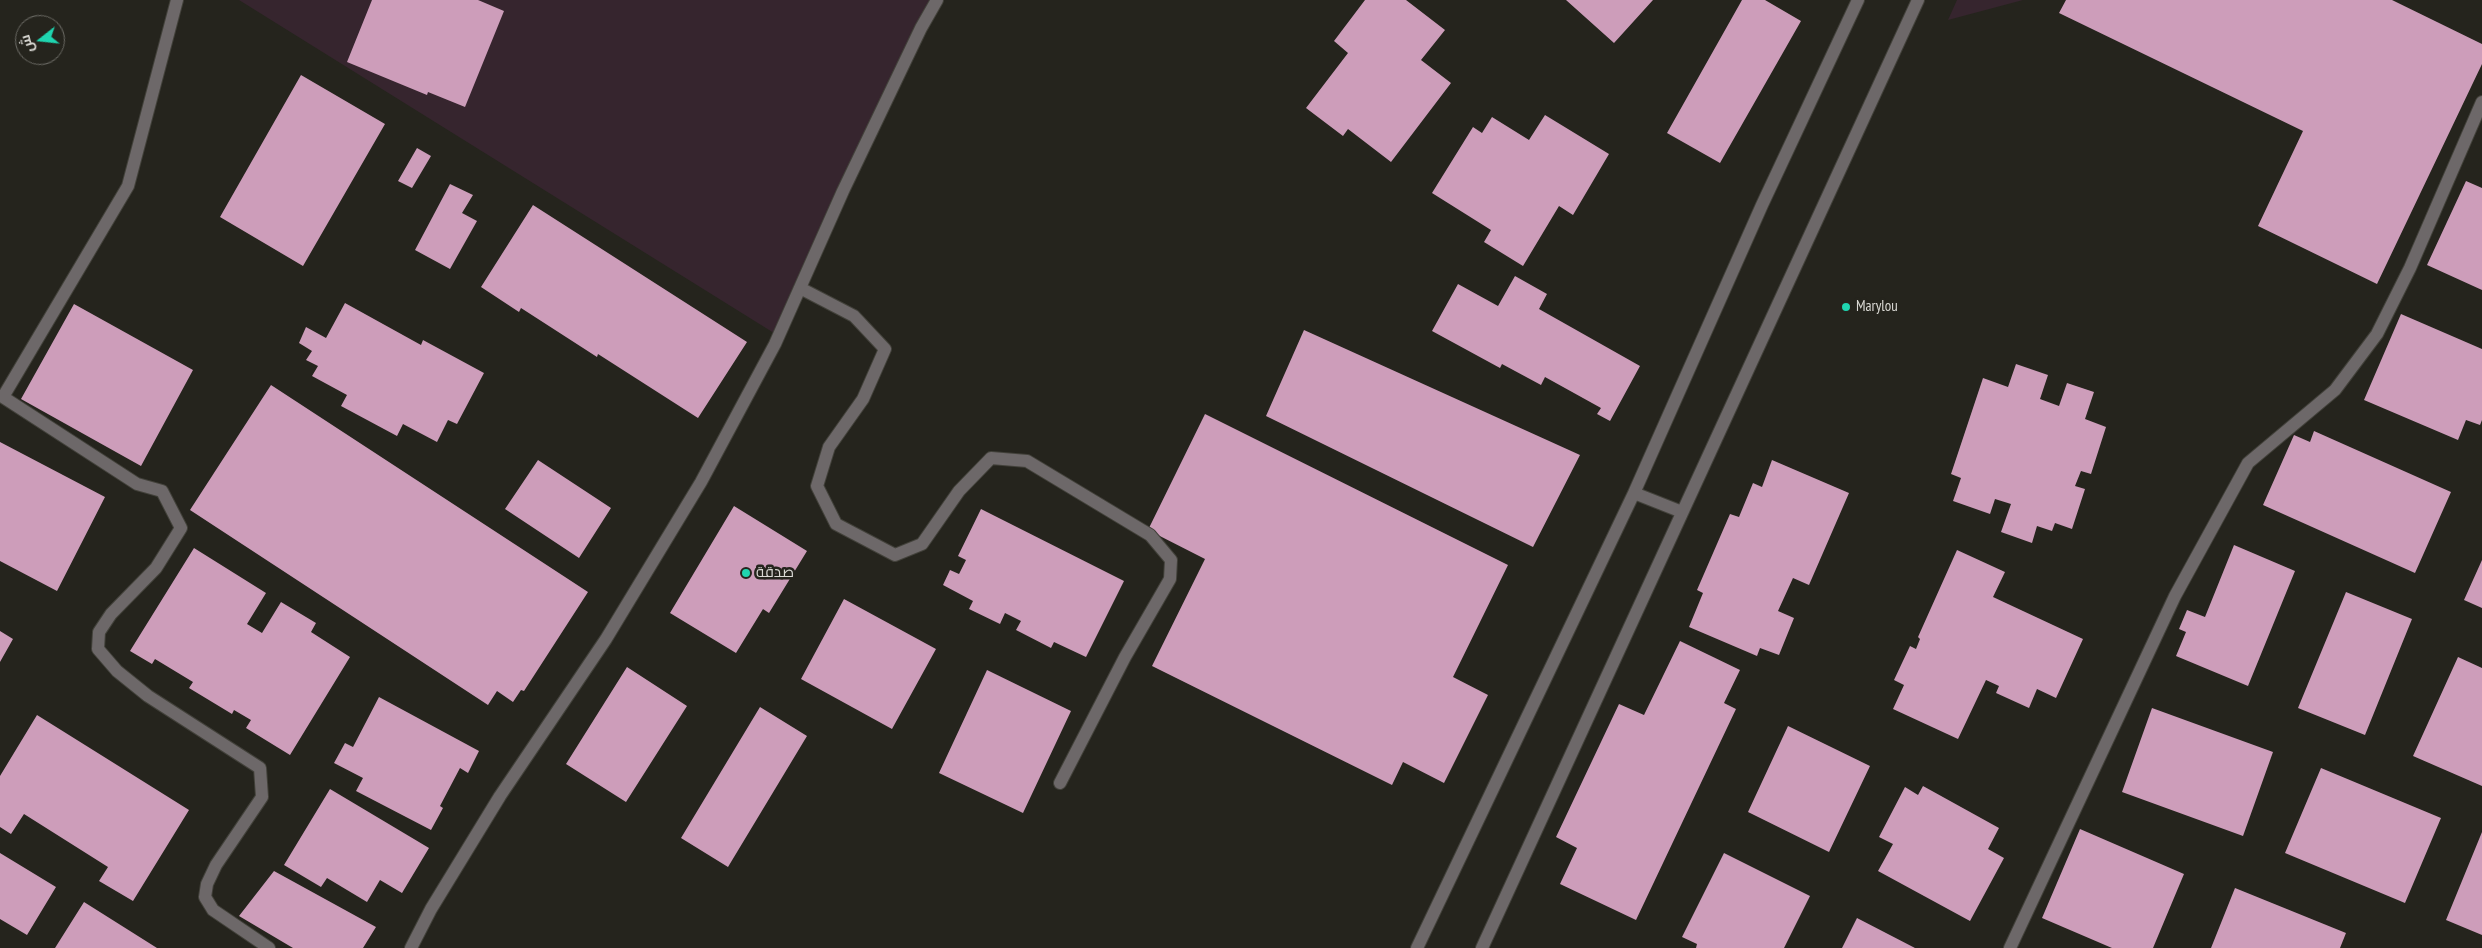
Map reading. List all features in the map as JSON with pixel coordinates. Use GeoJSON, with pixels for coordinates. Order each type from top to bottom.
{"type":"FeatureCollection","features":[{"type":"Feature","properties":{"kind":"street"},"geometry":{"type":"LineString","coordinates":[[178,0],[128,186],[2,396],[137,484],[162,491],[180,528],[156,568],[111,614],[99,632],[98,649],[117,671],[148,696],[260,768],[262,797],[216,865],[207,884],[205,897],[213,910],[270,948]]}},
{"type":"Feature","properties":{"kind":"street"},"geometry":{"type":"LineString","coordinates":[[412,948],[431,910],[500,796],[606,639],[701,482],[775,344],[908,54],[937,0]]}},
{"type":"Feature","properties":{"kind":"street"},"geometry":{"type":"LineString","coordinates":[[1417,948],[1634,493],[1762,206],[1858,0]]}},
{"type":"Feature","properties":{"kind":"street"},"geometry":{"type":"LineString","coordinates":[[1482,948],[1918,0]]}},
{"type":"Feature","properties":{"kind":"street"},"geometry":{"type":"LineString","coordinates":[[2010,948],[2175,596],[2248,462],[2335,390],[2377,334],[2410,268],[2482,102]]}},
{"type":"Feature","properties":{"kind":"street"},"geometry":{"type":"LineString","coordinates":[[800,288],[854,316],[885,349],[863,399],[829,447],[817,486],[836,524],[895,555],[922,544],[959,491],[991,458],[1027,461],[1150,535],[1171,560],[1170,579],[1125,657],[1060,783]]}},
{"type":"Feature","properties":{"kind":"street"},"geometry":{"type":"LineString","coordinates":[[1634,493],[1682,512]]}},
{"type":"Feature","properties":{"kind":"shaded area"},"geometry":{"type":"Polygon","coordinates":[[[239,0],[935,0],[782,338],[239,0]]]}},
{"type":"Feature","properties":{"kind":"shaded area"},"geometry":{"type":"Polygon","coordinates":[[[1957,0],[2023,0],[1948,20],[1957,0]]]}},
{"type":"Feature","properties":{"kind":"building"},"geometry":{"type":"Polygon","coordinates":[[[372,0],[478,0],[504,11],[465,107],[428,92],[427,95],[347,62],[372,0]]]}},
{"type":"Feature","properties":{"kind":"building"},"geometry":{"type":"Polygon","coordinates":[[[1365,0],[1406,0],[1445,30],[1421,60],[1451,83],[1391,162],[1348,129],[1343,136],[1306,108],[1348,53],[1334,41],[1365,0]]]}},
{"type":"Feature","properties":{"kind":"building"},"geometry":{"type":"Polygon","coordinates":[[[1566,0],[1653,0],[1614,43],[1566,0]]]}},
{"type":"Feature","properties":{"kind":"building"},"geometry":{"type":"Polygon","coordinates":[[[1742,0],[1765,0],[1801,21],[1720,163],[1667,133],[1742,0]]]}},
{"type":"Feature","properties":{"kind":"building"},"geometry":{"type":"Polygon","coordinates":[[[2066,0],[2392,0],[2482,44],[2482,64],[2377,284],[2258,226],[2303,131],[2059,13],[2066,0]]]}},
{"type":"Feature","properties":{"kind":"building"},"geometry":{"type":"Polygon","coordinates":[[[301,75],[385,124],[303,266],[220,217],[301,75]]]}},
{"type":"Feature","properties":{"kind":"building"},"geometry":{"type":"Polygon","coordinates":[[[1545,115],[1609,154],[1573,215],[1559,206],[1523,266],[1484,242],[1491,230],[1432,193],[1473,127],[1482,133],[1492,117],[1529,140],[1545,115]]]}},
{"type":"Feature","properties":{"kind":"building"},"geometry":{"type":"Polygon","coordinates":[[[417,148],[431,156],[412,188],[398,181],[417,148]]]}},
{"type":"Feature","properties":{"kind":"building"},"geometry":{"type":"Polygon","coordinates":[[[2466,181],[2482,188],[2482,290],[2427,265],[2466,181]]]}},
{"type":"Feature","properties":{"kind":"building"},"geometry":{"type":"Polygon","coordinates":[[[450,184],[473,195],[462,213],[477,221],[450,269],[415,250],[450,184]]]}},
{"type":"Feature","properties":{"kind":"building"},"geometry":{"type":"Polygon","coordinates":[[[533,205],[747,342],[698,418],[598,354],[597,357],[521,308],[519,312],[481,287],[533,205]]]}},
{"type":"Feature","properties":{"kind":"building"},"geometry":{"type":"Polygon","coordinates":[[[1515,276],[1547,294],[1539,309],[1640,366],[1610,421],[1597,414],[1601,408],[1545,377],[1541,385],[1502,364],[1500,368],[1432,331],[1458,284],[1498,306],[1515,276]]]}},
{"type":"Feature","properties":{"kind":"building"},"geometry":{"type":"Polygon","coordinates":[[[345,303],[421,345],[423,340],[484,373],[457,424],[448,420],[437,442],[403,424],[397,436],[341,406],[347,395],[312,376],[318,366],[306,360],[312,351],[299,343],[306,327],[326,338],[345,303]]]}},
{"type":"Feature","properties":{"kind":"building"},"geometry":{"type":"Polygon","coordinates":[[[74,304],[193,370],[141,466],[21,399],[74,304]]]}},
{"type":"Feature","properties":{"kind":"building"},"geometry":{"type":"Polygon","coordinates":[[[2401,314],[2482,349],[2482,420],[2480,425],[2466,420],[2458,440],[2364,400],[2401,314]]]}},
{"type":"Feature","properties":{"kind":"building"},"geometry":{"type":"Polygon","coordinates":[[[1304,330],[1580,455],[1533,547],[1266,416],[1304,330]]]}},
{"type":"Feature","properties":{"kind":"building"},"geometry":{"type":"Polygon","coordinates":[[[2016,364],[2048,375],[2040,399],[2059,406],[2067,383],[2094,392],[2085,419],[2106,427],[2091,474],[2081,471],[2075,486],[2085,489],[2072,529],[2055,523],[2052,531],[2037,526],[2032,543],[2001,532],[2011,504],[1995,499],[1990,514],[1953,501],[1961,478],[1951,474],[1983,378],[2008,387],[2016,364]]]}},
{"type":"Feature","properties":{"kind":"building"},"geometry":{"type":"Polygon","coordinates":[[[271,385],[588,592],[524,691],[521,690],[513,702],[497,691],[488,705],[190,510],[271,385]]]}},
{"type":"Feature","properties":{"kind":"building"},"geometry":{"type":"Polygon","coordinates":[[[1205,414],[1508,565],[1453,677],[1488,695],[1444,783],[1403,762],[1392,785],[1152,666],[1205,559],[1148,530],[1205,414]]]}},
{"type":"Feature","properties":{"kind":"building"},"geometry":{"type":"Polygon","coordinates":[[[2314,431],[2451,492],[2415,573],[2263,505],[2294,435],[2310,442],[2314,431]]]}},
{"type":"Feature","properties":{"kind":"building"},"geometry":{"type":"Polygon","coordinates":[[[0,442],[105,497],[57,591],[0,561],[0,442]]]}},
{"type":"Feature","properties":{"kind":"building"},"geometry":{"type":"Polygon","coordinates":[[[538,460],[611,508],[579,558],[505,509],[538,460]]]}},
{"type":"Feature","properties":{"kind":"building"},"geometry":{"type":"Polygon","coordinates":[[[1772,460],[1849,493],[1809,585],[1793,578],[1778,611],[1794,618],[1779,655],[1760,648],[1757,656],[1689,627],[1703,593],[1697,590],[1730,514],[1739,517],[1753,483],[1762,487],[1772,460]]]}},
{"type":"Feature","properties":{"kind":"building"},"geometry":{"type":"Polygon","coordinates":[[[734,506],[807,551],[769,613],[763,609],[736,653],[670,613],[734,506]]]}},
{"type":"Feature","properties":{"kind":"building"},"geometry":{"type":"Polygon","coordinates":[[[981,509],[1124,581],[1086,657],[1054,642],[1051,648],[1016,630],[1021,621],[1005,613],[1000,624],[969,609],[973,601],[943,585],[950,570],[959,574],[966,560],[958,556],[981,509]]]}},
{"type":"Feature","properties":{"kind":"building"},"geometry":{"type":"Polygon","coordinates":[[[2234,545],[2295,571],[2248,686],[2176,656],[2186,632],[2179,629],[2187,610],[2205,617],[2234,545]]]}},
{"type":"Feature","properties":{"kind":"building"},"geometry":{"type":"Polygon","coordinates":[[[194,548],[266,593],[247,624],[262,633],[281,602],[316,623],[311,632],[350,657],[290,755],[246,728],[251,720],[234,710],[232,714],[189,688],[193,682],[155,659],[152,664],[130,651],[194,548]]]}},
{"type":"Feature","properties":{"kind":"building"},"geometry":{"type":"Polygon","coordinates":[[[1957,550],[2005,572],[1993,597],[2083,639],[2056,698],[2037,689],[2029,708],[1996,693],[1999,686],[1986,680],[1958,739],[1893,709],[1904,685],[1894,680],[1910,646],[1916,649],[1920,639],[1918,637],[1957,550]]]}},
{"type":"Feature","properties":{"kind":"building"},"geometry":{"type":"Polygon","coordinates":[[[2482,560],[2482,608],[2464,600],[2482,560]]]}},
{"type":"Feature","properties":{"kind":"building"},"geometry":{"type":"Polygon","coordinates":[[[2346,592],[2412,619],[2365,735],[2298,708],[2346,592]]]}},
{"type":"Feature","properties":{"kind":"building"},"geometry":{"type":"Polygon","coordinates":[[[844,599],[936,649],[892,729],[801,679],[844,599]]]}},
{"type":"Feature","properties":{"kind":"building"},"geometry":{"type":"Polygon","coordinates":[[[0,631],[13,639],[0,662],[0,631]]]}},
{"type":"Feature","properties":{"kind":"building"},"geometry":{"type":"Polygon","coordinates":[[[1680,641],[1740,670],[1724,703],[1736,709],[1636,920],[1560,884],[1577,848],[1556,837],[1619,704],[1644,715],[1680,641]]]}},
{"type":"Feature","properties":{"kind":"building"},"geometry":{"type":"Polygon","coordinates":[[[2458,657],[2482,668],[2482,786],[2413,756],[2458,657]]]}},
{"type":"Feature","properties":{"kind":"building"},"geometry":{"type":"Polygon","coordinates":[[[627,667],[687,706],[626,802],[566,764],[627,667]]]}},
{"type":"Feature","properties":{"kind":"building"},"geometry":{"type":"Polygon","coordinates":[[[987,670],[1071,711],[1023,813],[939,773],[987,670]]]}},
{"type":"Feature","properties":{"kind":"building"},"geometry":{"type":"Polygon","coordinates":[[[379,697],[479,751],[468,773],[460,768],[440,806],[443,808],[431,830],[356,791],[363,778],[334,763],[345,743],[353,747],[379,697]]]}},
{"type":"Feature","properties":{"kind":"building"},"geometry":{"type":"Polygon","coordinates":[[[760,707],[807,736],[728,867],[681,838],[760,707]]]}},
{"type":"Feature","properties":{"kind":"building"},"geometry":{"type":"Polygon","coordinates":[[[2152,708],[2273,752],[2243,836],[2122,792],[2152,708]]]}},
{"type":"Feature","properties":{"kind":"building"},"geometry":{"type":"Polygon","coordinates":[[[37,715],[189,810],[133,901],[99,881],[108,867],[24,814],[11,834],[0,827],[0,776],[37,715]]]}},
{"type":"Feature","properties":{"kind":"building"},"geometry":{"type":"Polygon","coordinates":[[[1788,726],[1870,766],[1829,852],[1748,812],[1788,726]]]}},
{"type":"Feature","properties":{"kind":"building"},"geometry":{"type":"Polygon","coordinates":[[[2321,768],[2441,818],[2405,903],[2285,853],[2321,768]]]}},
{"type":"Feature","properties":{"kind":"building"},"geometry":{"type":"Polygon","coordinates":[[[1923,786],[1999,828],[1988,849],[2004,858],[1970,921],[1878,871],[1893,844],[1879,837],[1905,787],[1918,795],[1923,786]]]}},
{"type":"Feature","properties":{"kind":"building"},"geometry":{"type":"Polygon","coordinates":[[[330,789],[429,848],[402,893],[380,880],[367,902],[327,878],[321,887],[284,865],[330,789]]]}},
{"type":"Feature","properties":{"kind":"building"},"geometry":{"type":"Polygon","coordinates":[[[2080,829],[2184,874],[2153,948],[2112,948],[2042,918],[2080,829]]]}},
{"type":"Feature","properties":{"kind":"building"},"geometry":{"type":"Polygon","coordinates":[[[2482,832],[2482,935],[2446,920],[2482,832]]]}},
{"type":"Feature","properties":{"kind":"building"},"geometry":{"type":"Polygon","coordinates":[[[0,853],[56,887],[27,935],[0,919],[0,853]]]}},
{"type":"Feature","properties":{"kind":"building"},"geometry":{"type":"Polygon","coordinates":[[[1724,853],[1810,896],[1784,948],[1696,948],[1697,944],[1682,937],[1724,853]]]}},
{"type":"Feature","properties":{"kind":"building"},"geometry":{"type":"Polygon","coordinates":[[[274,871],[376,927],[363,948],[293,948],[239,916],[274,871]]]}},
{"type":"Feature","properties":{"kind":"building"},"geometry":{"type":"Polygon","coordinates":[[[2235,888],[2346,933],[2340,948],[2211,948],[2235,888]]]}},
{"type":"Feature","properties":{"kind":"building"},"geometry":{"type":"Polygon","coordinates":[[[84,902],[157,948],[55,948],[84,902]]]}},
{"type":"Feature","properties":{"kind":"building"},"geometry":{"type":"Polygon","coordinates":[[[1857,918],[1915,948],[1842,948],[1857,918]]]}},
{"type":"Feature","properties":{"kind":"place","name":"Marylou"},"geometry":{"type":"Point","coordinates":[1846,307]}},
{"type":"Feature","properties":{"kind":"place","name":"صدقة"},"geometry":{"type":"Point","coordinates":[746,573]}}]}
